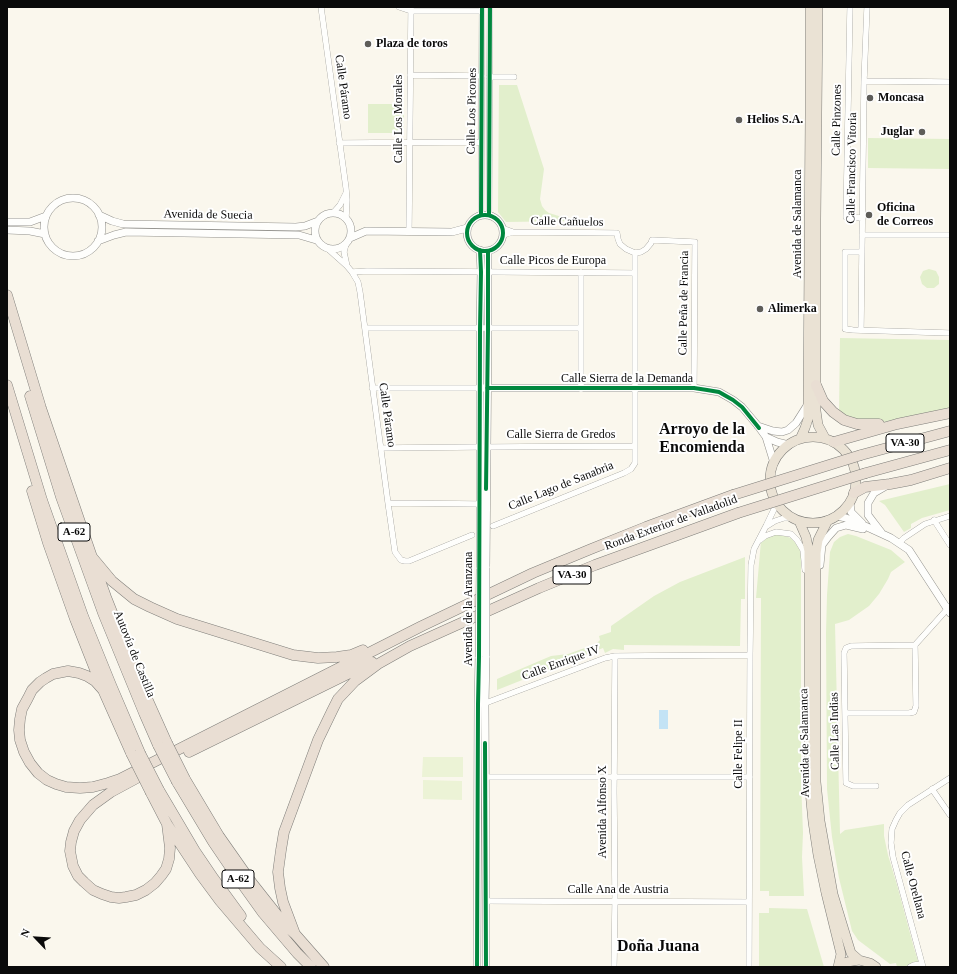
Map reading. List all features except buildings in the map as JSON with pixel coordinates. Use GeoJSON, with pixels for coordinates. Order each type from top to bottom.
{"type":"FeatureCollection","features":[{"type":"Feature","properties":{"kind":"highway","name":"Avenida de Salamanca"},"geometry":{"type":"LineString","coordinates":[[800,439],[808,419],[810,7]]}},
{"type":"Feature","properties":{"kind":"highway","name":"Avenida de Salamanca"},"geometry":{"type":"LineString","coordinates":[[818,7],[816,411],[818,425],[830,440]]}},
{"type":"Feature","properties":{"kind":"highway"},"geometry":{"type":"LineString","coordinates":[[7,295],[41,408],[92,557],[163,744]]}},
{"type":"Feature","properties":{"kind":"highway","name":"Autovía de Castilla"},"geometry":{"type":"LineString","coordinates":[[7,313],[61,497],[103,612],[144,713],[163,744],[202,826],[263,913],[311,967]]}},
{"type":"Feature","properties":{"kind":"highway"},"geometry":{"type":"LineString","coordinates":[[816,385],[823,401],[833,412],[844,420],[857,424],[868,425],[897,424]]}},
{"type":"Feature","properties":{"kind":"highway","name":"A-62"},"geometry":{"type":"LineString","coordinates":[[7,386],[42,500],[135,753],[155,792],[214,879],[248,925],[286,967]]}},
{"type":"Feature","properties":{"kind":"highway"},"geometry":{"type":"LineString","coordinates":[[7,403],[48,543],[75,619],[103,690],[135,753]]}},
{"type":"Feature","properties":{"kind":"highway"},"geometry":{"type":"LineString","coordinates":[[950,413],[830,440],[812,437],[800,439],[789,445],[780,453],[774,463],[770,476],[771,490],[777,503],[786,514],[796,519],[814,523],[833,518],[843,511],[852,498],[865,487],[910,480],[950,468]]}},
{"type":"Feature","properties":{"kind":"highway","name":"Ronda Exterior de Valladolid"},"geometry":{"type":"LineString","coordinates":[[422,626],[533,574],[646,527],[733,495],[861,455],[950,431]]}},
{"type":"Feature","properties":{"kind":"highway"},"geometry":{"type":"LineString","coordinates":[[830,440],[844,449],[853,464],[856,482],[852,498]]}},
{"type":"Feature","properties":{"kind":"highway","name":"Ronda Exterior de Valladolid"},"geometry":{"type":"LineString","coordinates":[[410,646],[539,588],[596,565],[738,513],[866,472],[950,450]]}},
{"type":"Feature","properties":{"kind":"highway","name":"Avenida de Salamanca"},"geometry":{"type":"LineString","coordinates":[[833,518],[818,540],[816,554],[812,603],[809,781],[818,856],[841,954],[839,967]]}},
{"type":"Feature","properties":{"kind":"highway","name":"Avenida de Salamanca"},"geometry":{"type":"LineString","coordinates":[[796,519],[806,537],[809,550],[812,603],[816,782],[820,820],[833,894],[851,953],[859,960]]}},
{"type":"Feature","properties":{"kind":"highway"},"geometry":{"type":"LineString","coordinates":[[92,557],[112,581],[134,599],[150,608],[177,619],[293,655],[318,658],[351,655],[422,626]]}},
{"type":"Feature","properties":{"kind":"highway"},"geometry":{"type":"LineString","coordinates":[[103,690],[95,681],[87,676],[68,671],[60,672],[46,678],[32,690],[22,709],[19,730],[20,740],[30,763],[38,773],[47,780],[66,787],[80,788],[93,787],[120,779],[422,626]]}},
{"type":"Feature","properties":{"kind":"highway"},"geometry":{"type":"LineString","coordinates":[[167,824],[170,848],[166,869],[161,876],[146,890],[136,895],[119,898],[93,890],[78,876],[73,866],[70,851],[74,831],[80,820],[93,805],[111,792],[324,685],[391,653],[410,646]]}},
{"type":"Feature","properties":{"kind":"highway"},"geometry":{"type":"LineString","coordinates":[[295,934],[283,902],[278,872],[284,832],[318,740],[338,699],[362,675],[410,646]]}},
{"type":"Feature","properties":{"kind":"highway"},"geometry":{"type":"LineString","coordinates":[[181,781],[248,878],[286,926],[324,967]]}},
{"type":"Feature","properties":{"kind":"highway"},"geometry":{"type":"LineString","coordinates":[[155,792],[167,824],[200,874],[220,901],[260,948],[281,967]]}},
{"type":"Feature","properties":{"kind":"highway"},"geometry":{"type":"LineString","coordinates":[[839,967],[847,962],[859,960],[870,963],[876,967]]}},
{"type":"Feature","properties":{"kind":"street","name":"Calle Páramo"},"geometry":{"type":"LineString","coordinates":[[321,7],[347,200],[348,221]]}},
{"type":"Feature","properties":{"kind":"street"},"geometry":{"type":"LineString","coordinates":[[398,7],[411,9],[482,9]]}},
{"type":"Feature","properties":{"kind":"street","name":"Calle Los Picones"},"geometry":{"type":"LineString","coordinates":[[489,215],[490,7]]}},
{"type":"Feature","properties":{"kind":"street","name":"Calle Pinzones"},"geometry":{"type":"LineString","coordinates":[[850,7],[846,217],[862,218]]}},
{"type":"Feature","properties":{"kind":"street","name":"Calle Francisco Vitoria"},"geometry":{"type":"LineString","coordinates":[[861,330],[864,81],[867,7]]}},
{"type":"Feature","properties":{"kind":"street","name":"Calle Los Morales"},"geometry":{"type":"LineString","coordinates":[[409,231],[411,9]]}},
{"type":"Feature","properties":{"kind":"street","name":"Calle Los Picones"},"geometry":{"type":"LineString","coordinates":[[481,215],[482,9]]}},
{"type":"Feature","properties":{"kind":"street"},"geometry":{"type":"LineString","coordinates":[[410,75],[482,76]]}},
{"type":"Feature","properties":{"kind":"street"},"geometry":{"type":"LineString","coordinates":[[490,76],[514,77]]}},
{"type":"Feature","properties":{"kind":"street"},"geometry":{"type":"LineString","coordinates":[[864,81],[950,82]]}},
{"type":"Feature","properties":{"kind":"street"},"geometry":{"type":"LineString","coordinates":[[339,143],[481,142]]}},
{"type":"Feature","properties":{"kind":"street"},"geometry":{"type":"LineString","coordinates":[[333,213],[340,205],[346,193]]}},
{"type":"Feature","properties":{"kind":"street"},"geometry":{"type":"LineString","coordinates":[[64,199],[80,199],[88,202],[99,215],[101,232],[98,241],[88,252],[73,256],[65,255],[52,248],[48,242],[44,225],[46,216],[56,203],[64,199]]}},
{"type":"Feature","properties":{"kind":"street"},"geometry":{"type":"LineString","coordinates":[[366,231],[348,241],[338,249],[328,249],[323,247],[316,240],[314,233],[318,221],[327,214],[333,213],[340,214],[348,221],[366,231],[455,232],[467,236]]}},
{"type":"Feature","properties":{"kind":"street","name":"Avenida de Suecia"},"geometry":{"type":"LineString","coordinates":[[99,215],[123,224],[296,227],[305,226],[318,221]]}},
{"type":"Feature","properties":{"kind":"street"},"geometry":{"type":"LineString","coordinates":[[481,215],[489,215],[498,221],[502,231],[500,242],[497,246],[484,250],[473,246],[470,243],[467,236],[467,228],[472,220],[481,215]]}},
{"type":"Feature","properties":{"kind":"street"},"geometry":{"type":"LineString","coordinates":[[7,222],[30,222],[46,216]]}},
{"type":"Feature","properties":{"kind":"street"},"geometry":{"type":"LineString","coordinates":[[347,266],[344,252],[351,231],[348,221]]}},
{"type":"Feature","properties":{"kind":"street"},"geometry":{"type":"LineString","coordinates":[[455,232],[467,228]]}},
{"type":"Feature","properties":{"kind":"street"},"geometry":{"type":"LineString","coordinates":[[7,230],[21,230],[45,234]]}},
{"type":"Feature","properties":{"kind":"street","name":"Calle Cañuelos"},"geometry":{"type":"LineString","coordinates":[[502,231],[617,234],[620,244],[626,249],[635,253]]}},
{"type":"Feature","properties":{"kind":"street","name":"Avenida de Suecia"},"geometry":{"type":"LineString","coordinates":[[98,241],[126,232],[299,235],[316,240]]}},
{"type":"Feature","properties":{"kind":"street"},"geometry":{"type":"LineString","coordinates":[[862,235],[950,235]]}},
{"type":"Feature","properties":{"kind":"street","name":"Calle Peña de Francia"},"geometry":{"type":"LineString","coordinates":[[635,253],[646,249],[652,240],[695,242],[694,388]]}},
{"type":"Feature","properties":{"kind":"street","name":"Calle Páramo"},"geometry":{"type":"LineString","coordinates":[[328,249],[347,266],[358,282],[395,552],[401,560],[409,561],[472,535]]}},
{"type":"Feature","properties":{"kind":"street","name":"Avenida de la Aranzana"},"geometry":{"type":"LineString","coordinates":[[477,967],[483,656],[484,388],[488,329],[484,250]]}},
{"type":"Feature","properties":{"kind":"street"},"geometry":{"type":"LineString","coordinates":[[862,252],[845,252],[845,329],[950,333]]}},
{"type":"Feature","properties":{"kind":"street"},"geometry":{"type":"LineString","coordinates":[[635,253],[635,446]]}},
{"type":"Feature","properties":{"kind":"street","name":"Calle Picos de Europa"},"geometry":{"type":"LineString","coordinates":[[352,272],[634,273]]}},
{"type":"Feature","properties":{"kind":"street","name":"Avenida de la Aranzana"},"geometry":{"type":"LineString","coordinates":[[484,388],[480,329],[485,272]]}},
{"type":"Feature","properties":{"kind":"street"},"geometry":{"type":"LineString","coordinates":[[581,272],[581,389]]}},
{"type":"Feature","properties":{"kind":"street"},"geometry":{"type":"LineString","coordinates":[[364,328],[581,328]]}},
{"type":"Feature","properties":{"kind":"street","name":"Calle Sierra de la Demanda"},"geometry":{"type":"LineString","coordinates":[[372,388],[694,388],[719,392],[742,407],[758,426],[766,438],[774,463]]}},
{"type":"Feature","properties":{"kind":"street"},"geometry":{"type":"LineString","coordinates":[[758,426],[782,432],[788,430],[796,424],[808,404]]}},
{"type":"Feature","properties":{"kind":"street"},"geometry":{"type":"LineString","coordinates":[[766,438],[789,445]]}},
{"type":"Feature","properties":{"kind":"street","name":"Calle Sierra de Gredos"},"geometry":{"type":"LineString","coordinates":[[381,448],[635,446]]}},
{"type":"Feature","properties":{"kind":"street","name":"Calle Lago de Sanabria"},"geometry":{"type":"LineString","coordinates":[[493,526],[624,473],[631,469],[635,463],[635,446]]}},
{"type":"Feature","properties":{"kind":"street","name":"Avenida de la Aranzana"},"geometry":{"type":"LineString","coordinates":[[483,447],[480,504],[483,569]]}},
{"type":"Feature","properties":{"kind":"street"},"geometry":{"type":"LineString","coordinates":[[880,533],[868,514],[868,503],[874,493],[890,484]]}},
{"type":"Feature","properties":{"kind":"street"},"geometry":{"type":"LineString","coordinates":[[852,498],[851,512],[865,526]]}},
{"type":"Feature","properties":{"kind":"street"},"geometry":{"type":"LineString","coordinates":[[388,503],[480,504]]}},
{"type":"Feature","properties":{"kind":"street","name":"Calle Felipe II"},"geometry":{"type":"LineString","coordinates":[[750,967],[751,565],[754,549],[777,503]]}},
{"type":"Feature","properties":{"kind":"street"},"geometry":{"type":"LineString","coordinates":[[899,543],[925,524],[950,516]]}},
{"type":"Feature","properties":{"kind":"street"},"geometry":{"type":"LineString","coordinates":[[766,526],[784,518],[796,519]]}},
{"type":"Feature","properties":{"kind":"street"},"geometry":{"type":"LineString","coordinates":[[833,518],[846,518],[865,526],[899,543],[908,550],[949,609],[915,646],[916,706],[914,712],[845,714]]}},
{"type":"Feature","properties":{"kind":"street"},"geometry":{"type":"LineString","coordinates":[[934,520],[950,545]]}},
{"type":"Feature","properties":{"kind":"street"},"geometry":{"type":"LineString","coordinates":[[812,603],[820,576],[822,545],[836,528],[846,525],[880,533]]}},
{"type":"Feature","properties":{"kind":"street","name":"Avenida de Salamanca"},"geometry":{"type":"LineString","coordinates":[[757,543],[765,536],[776,532],[791,534],[797,540],[803,550],[812,603]]}},
{"type":"Feature","properties":{"kind":"street","name":"Calle Las Indias"},"geometry":{"type":"LineString","coordinates":[[876,786],[853,786],[846,783],[844,653],[846,648],[851,646],[915,646]]}},
{"type":"Feature","properties":{"kind":"street","name":"Calle Enrique IV"},"geometry":{"type":"LineString","coordinates":[[481,704],[615,656],[750,655]]}},
{"type":"Feature","properties":{"kind":"street","name":"Avenida Alfonso X"},"geometry":{"type":"LineString","coordinates":[[614,967],[615,656]]}},
{"type":"Feature","properties":{"kind":"street","name":"Avenida de la Aranzana"},"geometry":{"type":"LineString","coordinates":[[481,704],[485,777],[486,967]]}},
{"type":"Feature","properties":{"kind":"street"},"geometry":{"type":"LineString","coordinates":[[485,777],[750,777]]}},
{"type":"Feature","properties":{"kind":"street","name":"Calle Orellana"},"geometry":{"type":"LineString","coordinates":[[912,966],[922,966],[893,857],[891,843],[892,829],[900,813],[908,805],[950,778]]}},
{"type":"Feature","properties":{"kind":"street"},"geometry":{"type":"LineString","coordinates":[[932,789],[950,815]]}},
{"type":"Feature","properties":{"kind":"street","name":"Calle Ana de Austria"},"geometry":{"type":"LineString","coordinates":[[486,901],[749,902]]}},
{"type":"Feature","properties":{"kind":"street","name":"Calle Orellana"},"geometry":{"type":"LineString","coordinates":[[912,966],[919,954]]}},
{"type":"Feature","properties":{"kind":"green space"},"geometry":{"type":"Polygon","coordinates":[[[499,85],[517,85],[544,169],[540,199],[542,206],[549,213],[575,221],[506,222],[498,212],[499,85]]]}},
{"type":"Feature","properties":{"kind":"green space"},"geometry":{"type":"Polygon","coordinates":[[[368,104],[404,104],[404,133],[368,133],[368,104]]]}},
{"type":"Feature","properties":{"kind":"green space"},"geometry":{"type":"Polygon","coordinates":[[[868,138],[950,139],[950,169],[868,168],[868,138]]]}},
{"type":"Feature","properties":{"kind":"green space"},"geometry":{"type":"Polygon","coordinates":[[[929,269],[936,271],[939,277],[939,284],[934,288],[927,288],[922,284],[920,277],[923,271],[929,269]]]}},
{"type":"Feature","properties":{"kind":"green space"},"geometry":{"type":"Polygon","coordinates":[[[840,338],[950,340],[950,411],[897,421],[868,423],[839,414],[840,338]]]}},
{"type":"Feature","properties":{"kind":"green space"},"geometry":{"type":"Polygon","coordinates":[[[950,484],[950,510],[922,518],[911,524],[911,528],[904,532],[885,505],[879,501],[950,484]]]}},
{"type":"Feature","properties":{"kind":"green space"},"geometry":{"type":"Polygon","coordinates":[[[778,534],[791,538],[800,548],[801,554],[801,780],[804,896],[769,896],[769,891],[760,891],[761,598],[756,598],[761,541],[772,535],[778,534]]]}},
{"type":"Feature","properties":{"kind":"green space"},"geometry":{"type":"Polygon","coordinates":[[[848,534],[891,550],[905,562],[891,572],[879,594],[869,606],[849,620],[835,624],[840,834],[845,830],[884,824],[884,836],[888,855],[920,967],[897,967],[896,963],[890,964],[858,940],[852,931],[839,878],[832,837],[827,789],[827,595],[830,552],[834,542],[840,537],[848,534]]]}},
{"type":"Feature","properties":{"kind":"green space"},"geometry":{"type":"Polygon","coordinates":[[[745,557],[745,599],[741,599],[740,646],[624,645],[624,650],[613,649],[605,653],[603,648],[497,690],[497,679],[551,656],[568,654],[596,644],[600,640],[599,636],[611,632],[611,626],[654,596],[680,582],[745,557]]]}},
{"type":"Feature","properties":{"kind":"green space"},"geometry":{"type":"Polygon","coordinates":[[[423,757],[463,757],[463,777],[422,777],[423,757]]]}},
{"type":"Feature","properties":{"kind":"green space"},"geometry":{"type":"Polygon","coordinates":[[[423,780],[462,781],[462,800],[423,799],[423,780]]]}},
{"type":"Feature","properties":{"kind":"green space"},"geometry":{"type":"Polygon","coordinates":[[[769,908],[807,909],[824,967],[759,967],[759,913],[769,913],[769,908]]]}},
{"type":"Feature","properties":{"kind":"water"},"geometry":{"type":"Polygon","coordinates":[[[659,710],[668,710],[668,729],[659,729],[659,710]]]}},
{"type":"Feature","properties":{"kind":"cycle path"},"geometry":{"type":"LineString","coordinates":[[481,215],[482,7]]}},
{"type":"Feature","properties":{"kind":"cycle path"},"geometry":{"type":"LineString","coordinates":[[489,215],[490,7]]}},
{"type":"Feature","properties":{"kind":"cycle path"},"geometry":{"type":"LineString","coordinates":[[488,215],[498,220],[502,226],[503,233],[502,240],[498,246],[492,250],[482,251],[472,246],[468,240],[467,230],[472,220],[478,216],[488,215]]}},
{"type":"Feature","properties":{"kind":"cycle path"},"geometry":{"type":"LineString","coordinates":[[477,967],[480,250]]}},
{"type":"Feature","properties":{"kind":"cycle path"},"geometry":{"type":"LineString","coordinates":[[486,489],[488,251]]}},
{"type":"Feature","properties":{"kind":"cycle path"},"geometry":{"type":"LineString","coordinates":[[487,388],[694,388],[719,392],[733,400],[742,407],[759,428]]}},
{"type":"Feature","properties":{"kind":"cycle path"},"geometry":{"type":"LineString","coordinates":[[485,743],[486,967]]}},
{"type":"Feature","properties":{"kind":"place","name":"Plaza de toros"},"geometry":{"type":"Point","coordinates":[368,44]}},
{"type":"Feature","properties":{"kind":"place","name":"Moncasa"},"geometry":{"type":"Point","coordinates":[870,98]}},
{"type":"Feature","properties":{"kind":"place","name":"Helios S.A."},"geometry":{"type":"Point","coordinates":[739,120]}},
{"type":"Feature","properties":{"kind":"place","name":"Juglar"},"geometry":{"type":"Point","coordinates":[922,132]}},
{"type":"Feature","properties":{"kind":"place","name":"Oficina de Correos"},"geometry":{"type":"Point","coordinates":[869,215]}},
{"type":"Feature","properties":{"kind":"place","name":"Alimerka"},"geometry":{"type":"Point","coordinates":[760,309]}},
{"type":"Feature","properties":{"kind":"district","name":"Arroyo de la Encomienda"},"geometry":{"type":"Point","coordinates":[702,439]}},
{"type":"Feature","properties":{"kind":"district","name":"Doña Juana"},"geometry":{"type":"Point","coordinates":[658,947]}}]}
